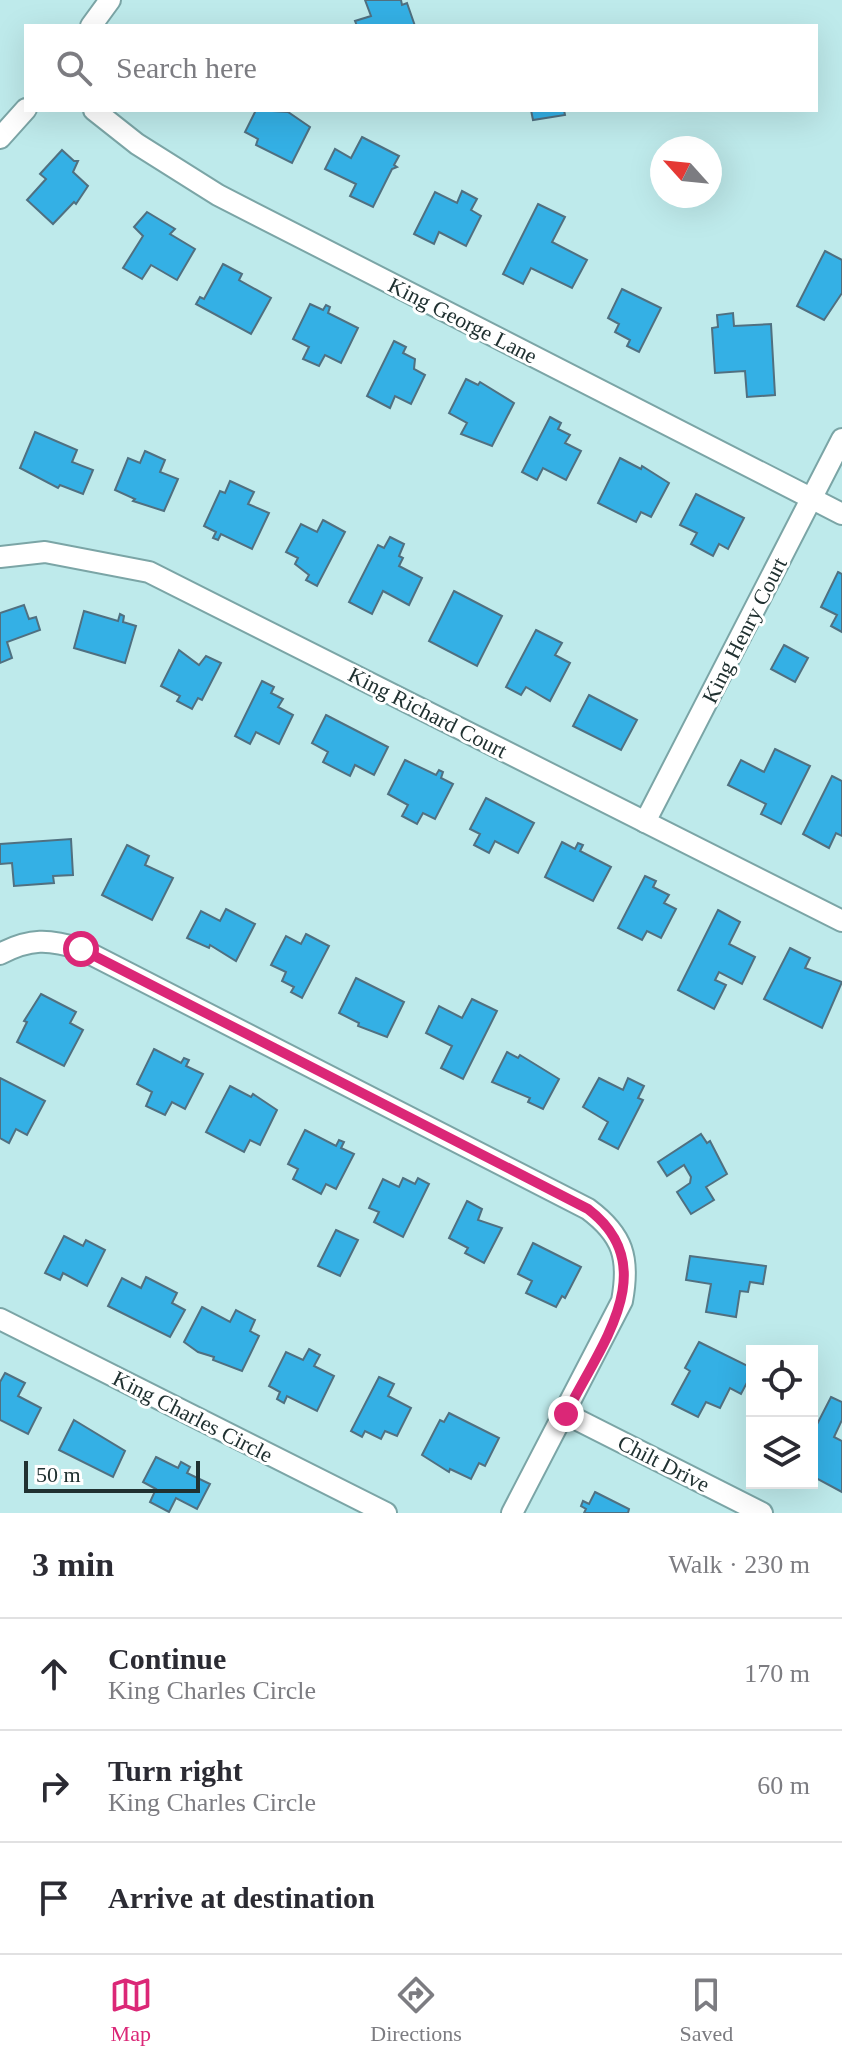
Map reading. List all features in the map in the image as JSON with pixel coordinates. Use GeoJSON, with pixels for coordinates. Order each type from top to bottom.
{"type":"FeatureCollection","features":[{"type":"Feature","properties":{"kind":"street"},"geometry":{"type":"LineString","coordinates":[[92,24],[110,0]]}},
{"type":"Feature","properties":{"kind":"street"},"geometry":{"type":"LineString","coordinates":[[0,138],[24,111]]}},
{"type":"Feature","properties":{"kind":"street","name":"King George Lane"},"geometry":{"type":"LineString","coordinates":[[97,112],[137,144],[218,195],[842,514]]}},
{"type":"Feature","properties":{"kind":"street","name":"King Henry Court"},"geometry":{"type":"LineString","coordinates":[[645,822],[842,439]]}},
{"type":"Feature","properties":{"kind":"street","name":"King Richard Court"},"geometry":{"type":"LineString","coordinates":[[0,557],[45,552],[149,572],[842,921]]}},
{"type":"Feature","properties":{"kind":"street"},"geometry":{"type":"LineString","coordinates":[[0,954],[26,940],[54,940],[81,949],[588,1209],[609,1225],[623,1252],[627,1276],[622,1301],[512,1513]]}},
{"type":"Feature","properties":{"kind":"street","name":"King Charles Circle"},"geometry":{"type":"LineString","coordinates":[[0,1319],[386,1513]]}},
{"type":"Feature","properties":{"kind":"street","name":"Chilt Drive"},"geometry":{"type":"LineString","coordinates":[[566,1414],[762,1513]]}},
{"type":"Feature","properties":{"kind":"building"},"geometry":{"type":"Polygon","coordinates":[[[365,0],[401,0],[402,5],[407,3],[414,24],[356,24],[355,21],[371,16],[365,0]]]}},
{"type":"Feature","properties":{"kind":"building"},"geometry":{"type":"Polygon","coordinates":[[[255,112],[288,112],[310,127],[292,163],[256,145],[258,139],[245,132],[255,112]]]}},
{"type":"Feature","properties":{"kind":"building"},"geometry":{"type":"Polygon","coordinates":[[[531,112],[564,112],[565,115],[533,120],[531,112]]]}},
{"type":"Feature","properties":{"kind":"building"},"geometry":{"type":"Polygon","coordinates":[[[362,137],[399,156],[394,165],[397,167],[392,169],[373,207],[350,196],[356,184],[325,169],[335,149],[351,158],[362,137]]]}},
{"type":"Feature","properties":{"kind":"building"},"geometry":{"type":"Polygon","coordinates":[[[62,150],[78,161],[73,172],[88,186],[76,204],[74,202],[53,224],[27,200],[46,179],[40,174],[62,150]]]}},
{"type":"Feature","properties":{"kind":"building"},"geometry":{"type":"Polygon","coordinates":[[[462,191],[477,199],[471,210],[481,216],[466,246],[439,232],[434,244],[414,234],[435,192],[457,203],[462,191]]]}},
{"type":"Feature","properties":{"kind":"building"},"geometry":{"type":"Polygon","coordinates":[[[538,204],[565,217],[552,242],[587,260],[572,288],[531,268],[523,284],[503,274],[538,204]]]}},
{"type":"Feature","properties":{"kind":"building"},"geometry":{"type":"Polygon","coordinates":[[[147,212],[175,229],[170,234],[195,249],[177,280],[151,265],[142,279],[123,268],[143,236],[134,227],[147,212]]]}},
{"type":"Feature","properties":{"kind":"building"},"geometry":{"type":"Polygon","coordinates":[[[825,251],[842,260],[842,293],[824,320],[797,306],[825,251]]]}},
{"type":"Feature","properties":{"kind":"building"},"geometry":{"type":"Polygon","coordinates":[[[223,264],[242,274],[239,280],[271,298],[251,334],[196,304],[200,297],[204,299],[223,264]]]}},
{"type":"Feature","properties":{"kind":"building"},"geometry":{"type":"Polygon","coordinates":[[[622,289],[661,308],[639,352],[627,346],[630,340],[615,332],[619,324],[608,318],[622,289]]]}},
{"type":"Feature","properties":{"kind":"building"},"geometry":{"type":"Polygon","coordinates":[[[310,304],[323,310],[326,305],[330,307],[328,313],[358,328],[341,363],[325,355],[319,366],[303,359],[309,347],[293,339],[310,304]]]}},
{"type":"Feature","properties":{"kind":"building"},"geometry":{"type":"Polygon","coordinates":[[[733,313],[734,326],[771,324],[775,395],[747,397],[745,371],[715,373],[712,328],[718,327],[717,315],[733,313]]]}},
{"type":"Feature","properties":{"kind":"building"},"geometry":{"type":"Polygon","coordinates":[[[394,341],[406,347],[403,353],[415,359],[414,369],[425,375],[411,404],[395,396],[390,408],[367,396],[394,341]]]}},
{"type":"Feature","properties":{"kind":"building"},"geometry":{"type":"Polygon","coordinates":[[[466,379],[478,385],[480,382],[514,403],[492,446],[461,434],[467,423],[449,413],[466,379]]]}},
{"type":"Feature","properties":{"kind":"building"},"geometry":{"type":"Polygon","coordinates":[[[550,417],[561,423],[558,429],[570,435],[565,443],[581,451],[566,480],[543,468],[537,480],[522,472],[550,417]]]}},
{"type":"Feature","properties":{"kind":"building"},"geometry":{"type":"Polygon","coordinates":[[[35,432],[77,450],[72,462],[93,470],[83,494],[60,485],[58,488],[20,468],[35,432]]]}},
{"type":"Feature","properties":{"kind":"building"},"geometry":{"type":"Polygon","coordinates":[[[145,451],[165,460],[160,472],[178,479],[164,511],[133,501],[135,499],[115,490],[128,458],[140,463],[145,451]]]}},
{"type":"Feature","properties":{"kind":"building"},"geometry":{"type":"Polygon","coordinates":[[[620,458],[641,469],[642,466],[669,483],[651,517],[641,512],[636,522],[598,503],[620,458]]]}},
{"type":"Feature","properties":{"kind":"building"},"geometry":{"type":"Polygon","coordinates":[[[230,481],[254,492],[248,504],[269,513],[252,549],[221,534],[218,540],[213,538],[216,532],[204,526],[220,491],[225,493],[230,481]]]}},
{"type":"Feature","properties":{"kind":"building"},"geometry":{"type":"Polygon","coordinates":[[[696,494],[744,518],[728,549],[719,544],[713,556],[691,544],[697,533],[680,525],[696,494]]]}},
{"type":"Feature","properties":{"kind":"building"},"geometry":{"type":"Polygon","coordinates":[[[323,520],[345,532],[317,586],[306,580],[309,575],[295,564],[298,558],[286,552],[301,524],[317,532],[323,520]]]}},
{"type":"Feature","properties":{"kind":"building"},"geometry":{"type":"Polygon","coordinates":[[[390,537],[404,544],[399,566],[422,578],[409,605],[383,591],[372,614],[349,602],[378,545],[384,548],[390,537]]]}},
{"type":"Feature","properties":{"kind":"building"},"geometry":{"type":"Polygon","coordinates":[[[838,572],[842,574],[842,632],[831,626],[837,615],[821,607],[838,572]]]}},
{"type":"Feature","properties":{"kind":"building"},"geometry":{"type":"Polygon","coordinates":[[[454,591],[502,616],[477,666],[429,641],[454,591]]]}},
{"type":"Feature","properties":{"kind":"building"},"geometry":{"type":"Polygon","coordinates":[[[24,605],[29,619],[36,617],[40,630],[7,642],[12,658],[0,663],[0,613],[24,605]]]}},
{"type":"Feature","properties":{"kind":"building"},"geometry":{"type":"Polygon","coordinates":[[[84,611],[118,621],[120,614],[124,616],[123,622],[136,626],[125,663],[74,648],[84,611]]]}},
{"type":"Feature","properties":{"kind":"building"},"geometry":{"type":"Polygon","coordinates":[[[536,630],[562,643],[555,655],[570,663],[550,701],[526,687],[521,695],[506,687],[536,630]]]}},
{"type":"Feature","properties":{"kind":"building"},"geometry":{"type":"Polygon","coordinates":[[[784,645],[808,658],[795,682],[771,669],[784,645]]]}},
{"type":"Feature","properties":{"kind":"building"},"geometry":{"type":"Polygon","coordinates":[[[179,650],[199,665],[206,656],[221,663],[202,700],[198,698],[192,709],[177,701],[180,696],[161,686],[179,650]]]}},
{"type":"Feature","properties":{"kind":"building"},"geometry":{"type":"Polygon","coordinates":[[[262,681],[274,687],[271,693],[283,699],[278,707],[293,715],[279,744],[256,732],[250,744],[235,736],[262,681]]]}},
{"type":"Feature","properties":{"kind":"building"},"geometry":{"type":"Polygon","coordinates":[[[589,695],[637,720],[621,750],[573,726],[589,695]]]}},
{"type":"Feature","properties":{"kind":"building"},"geometry":{"type":"Polygon","coordinates":[[[326,715],[388,747],[374,775],[355,765],[350,776],[323,762],[328,752],[312,743],[326,715]]]}},
{"type":"Feature","properties":{"kind":"building"},"geometry":{"type":"Polygon","coordinates":[[[775,749],[810,766],[781,824],[761,814],[766,804],[728,785],[741,760],[764,772],[775,749]]]}},
{"type":"Feature","properties":{"kind":"building"},"geometry":{"type":"Polygon","coordinates":[[[405,760],[436,775],[439,770],[443,772],[441,778],[453,784],[435,819],[423,813],[417,824],[402,816],[408,805],[388,794],[405,760]]]}},
{"type":"Feature","properties":{"kind":"building"},"geometry":{"type":"Polygon","coordinates":[[[832,776],[842,781],[842,836],[836,833],[829,848],[803,834],[832,776]]]}},
{"type":"Feature","properties":{"kind":"building"},"geometry":{"type":"Polygon","coordinates":[[[486,798],[534,823],[518,853],[495,841],[489,853],[474,845],[480,834],[470,829],[486,798]]]}},
{"type":"Feature","properties":{"kind":"building"},"geometry":{"type":"Polygon","coordinates":[[[71,839],[73,875],[53,876],[54,883],[14,886],[12,863],[0,864],[0,844],[71,839]]]}},
{"type":"Feature","properties":{"kind":"building"},"geometry":{"type":"Polygon","coordinates":[[[562,842],[575,849],[578,843],[583,845],[580,851],[611,867],[593,901],[545,877],[562,842]]]}},
{"type":"Feature","properties":{"kind":"building"},"geometry":{"type":"Polygon","coordinates":[[[127,845],[149,856],[145,865],[173,878],[152,920],[102,895],[127,845]]]}},
{"type":"Feature","properties":{"kind":"building"},"geometry":{"type":"Polygon","coordinates":[[[645,876],[656,881],[653,887],[669,895],[664,903],[676,909],[661,938],[647,931],[642,940],[618,928],[645,876]]]}},
{"type":"Feature","properties":{"kind":"building"},"geometry":{"type":"Polygon","coordinates":[[[226,909],[255,924],[236,961],[210,945],[209,948],[187,938],[201,911],[220,921],[226,909]]]}},
{"type":"Feature","properties":{"kind":"building"},"geometry":{"type":"Polygon","coordinates":[[[718,910],[740,922],[729,944],[755,957],[742,984],[719,972],[715,980],[726,985],[714,1009],[678,990],[718,910]]]}},
{"type":"Feature","properties":{"kind":"building"},"geometry":{"type":"Polygon","coordinates":[[[306,934],[329,946],[302,998],[291,992],[294,987],[282,981],[286,972],[271,965],[286,936],[301,944],[306,934]]]}},
{"type":"Feature","properties":{"kind":"building"},"geometry":{"type":"Polygon","coordinates":[[[790,948],[810,958],[805,968],[842,982],[822,1028],[764,999],[790,948]]]}},
{"type":"Feature","properties":{"kind":"building"},"geometry":{"type":"Polygon","coordinates":[[[356,978],[404,1002],[387,1037],[358,1026],[359,1023],[339,1013],[356,978]]]}},
{"type":"Feature","properties":{"kind":"building"},"geometry":{"type":"Polygon","coordinates":[[[41,994],[76,1012],[70,1023],[83,1030],[64,1066],[17,1042],[27,1022],[24,1021],[41,994]]]}},
{"type":"Feature","properties":{"kind":"building"},"geometry":{"type":"Polygon","coordinates":[[[472,999],[497,1011],[463,1079],[441,1068],[452,1046],[426,1033],[439,1006],[462,1018],[472,999]]]}},
{"type":"Feature","properties":{"kind":"building"},"geometry":{"type":"Polygon","coordinates":[[[154,1049],[181,1063],[184,1058],[189,1060],[186,1066],[203,1074],[185,1109],[172,1102],[165,1115],[146,1106],[152,1092],[137,1084],[154,1049]]]}},
{"type":"Feature","properties":{"kind":"building"},"geometry":{"type":"Polygon","coordinates":[[[507,1052],[518,1058],[520,1055],[559,1079],[543,1109],[528,1102],[530,1098],[492,1082],[507,1052]]]}},
{"type":"Feature","properties":{"kind":"building"},"geometry":{"type":"Polygon","coordinates":[[[0,1078],[45,1101],[27,1135],[16,1129],[9,1143],[0,1138],[0,1078]]]}},
{"type":"Feature","properties":{"kind":"building"},"geometry":{"type":"Polygon","coordinates":[[[599,1078],[623,1090],[628,1078],[644,1086],[638,1098],[643,1100],[618,1149],[599,1139],[608,1122],[583,1107],[599,1078]]]}},
{"type":"Feature","properties":{"kind":"building"},"geometry":{"type":"Polygon","coordinates":[[[230,1086],[251,1097],[253,1094],[277,1110],[260,1145],[250,1140],[244,1152],[206,1132],[230,1086]]]}},
{"type":"Feature","properties":{"kind":"building"},"geometry":{"type":"Polygon","coordinates":[[[305,1130],[336,1146],[339,1140],[344,1142],[341,1148],[354,1154],[336,1189],[326,1184],[321,1194],[293,1179],[298,1169],[288,1164],[305,1130]]]}},
{"type":"Feature","properties":{"kind":"building"},"geometry":{"type":"Polygon","coordinates":[[[701,1134],[707,1143],[710,1141],[727,1174],[706,1187],[714,1200],[691,1214],[677,1192],[690,1183],[691,1177],[684,1165],[667,1176],[658,1162],[701,1134]]]}},
{"type":"Feature","properties":{"kind":"building"},"geometry":{"type":"Polygon","coordinates":[[[403,1178],[415,1184],[418,1178],[429,1184],[403,1237],[374,1222],[379,1212],[369,1208],[383,1179],[399,1187],[403,1178]]]}},
{"type":"Feature","properties":{"kind":"building"},"geometry":{"type":"Polygon","coordinates":[[[467,1201],[482,1209],[478,1220],[502,1228],[484,1263],[465,1253],[468,1248],[449,1238],[467,1201]]]}},
{"type":"Feature","properties":{"kind":"building"},"geometry":{"type":"Polygon","coordinates":[[[336,1230],[358,1240],[340,1276],[318,1266],[336,1230]]]}},
{"type":"Feature","properties":{"kind":"building"},"geometry":{"type":"Polygon","coordinates":[[[64,1236],[83,1246],[86,1240],[105,1250],[87,1286],[63,1273],[60,1280],[45,1273],[64,1236]]]}},
{"type":"Feature","properties":{"kind":"building"},"geometry":{"type":"Polygon","coordinates":[[[533,1243],[581,1267],[565,1298],[562,1296],[556,1307],[526,1293],[532,1281],[518,1274],[533,1243]]]}},
{"type":"Feature","properties":{"kind":"building"},"geometry":{"type":"Polygon","coordinates":[[[690,1256],[766,1266],[763,1284],[750,1282],[748,1292],[740,1291],[736,1317],[706,1312],[711,1284],[686,1280],[690,1256]]]}},
{"type":"Feature","properties":{"kind":"building"},"geometry":{"type":"Polygon","coordinates":[[[146,1277],[177,1293],[172,1303],[185,1310],[170,1337],[108,1306],[122,1278],[141,1288],[146,1277]]]}},
{"type":"Feature","properties":{"kind":"building"},"geometry":{"type":"Polygon","coordinates":[[[202,1307],[230,1322],[236,1310],[255,1320],[250,1331],[259,1336],[242,1371],[213,1360],[214,1357],[198,1352],[184,1342],[202,1307]]]}},
{"type":"Feature","properties":{"kind":"building"},"geometry":{"type":"Polygon","coordinates":[[[699,1342],[746,1365],[746,1384],[741,1394],[730,1388],[720,1408],[706,1402],[698,1417],[672,1404],[690,1371],[685,1368],[699,1342]]]}},
{"type":"Feature","properties":{"kind":"building"},"geometry":{"type":"Polygon","coordinates":[[[309,1349],[320,1355],[314,1366],[334,1376],[317,1411],[287,1396],[284,1403],[277,1399],[280,1392],[269,1386],[286,1352],[303,1360],[309,1349]]]}},
{"type":"Feature","properties":{"kind":"building"},"geometry":{"type":"Polygon","coordinates":[[[5,1373],[25,1383],[18,1396],[41,1408],[28,1434],[0,1420],[0,1382],[5,1373]]]}},
{"type":"Feature","properties":{"kind":"building"},"geometry":{"type":"Polygon","coordinates":[[[379,1377],[394,1384],[388,1396],[411,1408],[397,1436],[385,1431],[381,1439],[365,1431],[362,1437],[351,1431],[379,1377]]]}},
{"type":"Feature","properties":{"kind":"building"},"geometry":{"type":"Polygon","coordinates":[[[831,1397],[842,1402],[842,1420],[834,1437],[842,1441],[842,1492],[818,1479],[818,1422],[831,1397]]]}},
{"type":"Feature","properties":{"kind":"building"},"geometry":{"type":"Polygon","coordinates":[[[449,1413],[499,1438],[485,1466],[479,1463],[471,1479],[450,1469],[449,1472],[422,1455],[440,1420],[444,1422],[449,1413]]]}},
{"type":"Feature","properties":{"kind":"building"},"geometry":{"type":"Polygon","coordinates":[[[74,1420],[125,1451],[113,1477],[59,1450],[74,1420]]]}},
{"type":"Feature","properties":{"kind":"building"},"geometry":{"type":"Polygon","coordinates":[[[156,1457],[178,1468],[181,1462],[190,1467],[187,1473],[210,1484],[197,1509],[176,1498],[169,1512],[150,1502],[156,1489],[143,1482],[156,1457]]]}},
{"type":"Feature","properties":{"kind":"building"},"geometry":{"type":"Polygon","coordinates":[[[595,1492],[629,1509],[628,1513],[584,1513],[586,1509],[581,1506],[583,1501],[589,1504],[595,1492]]]}},
{"type":"Feature","properties":{"kind":"route"},"geometry":{"type":"LineString","coordinates":[[81,949],[588,1209],[609,1225],[623,1252],[627,1276],[622,1301],[566,1414]]}}]}
